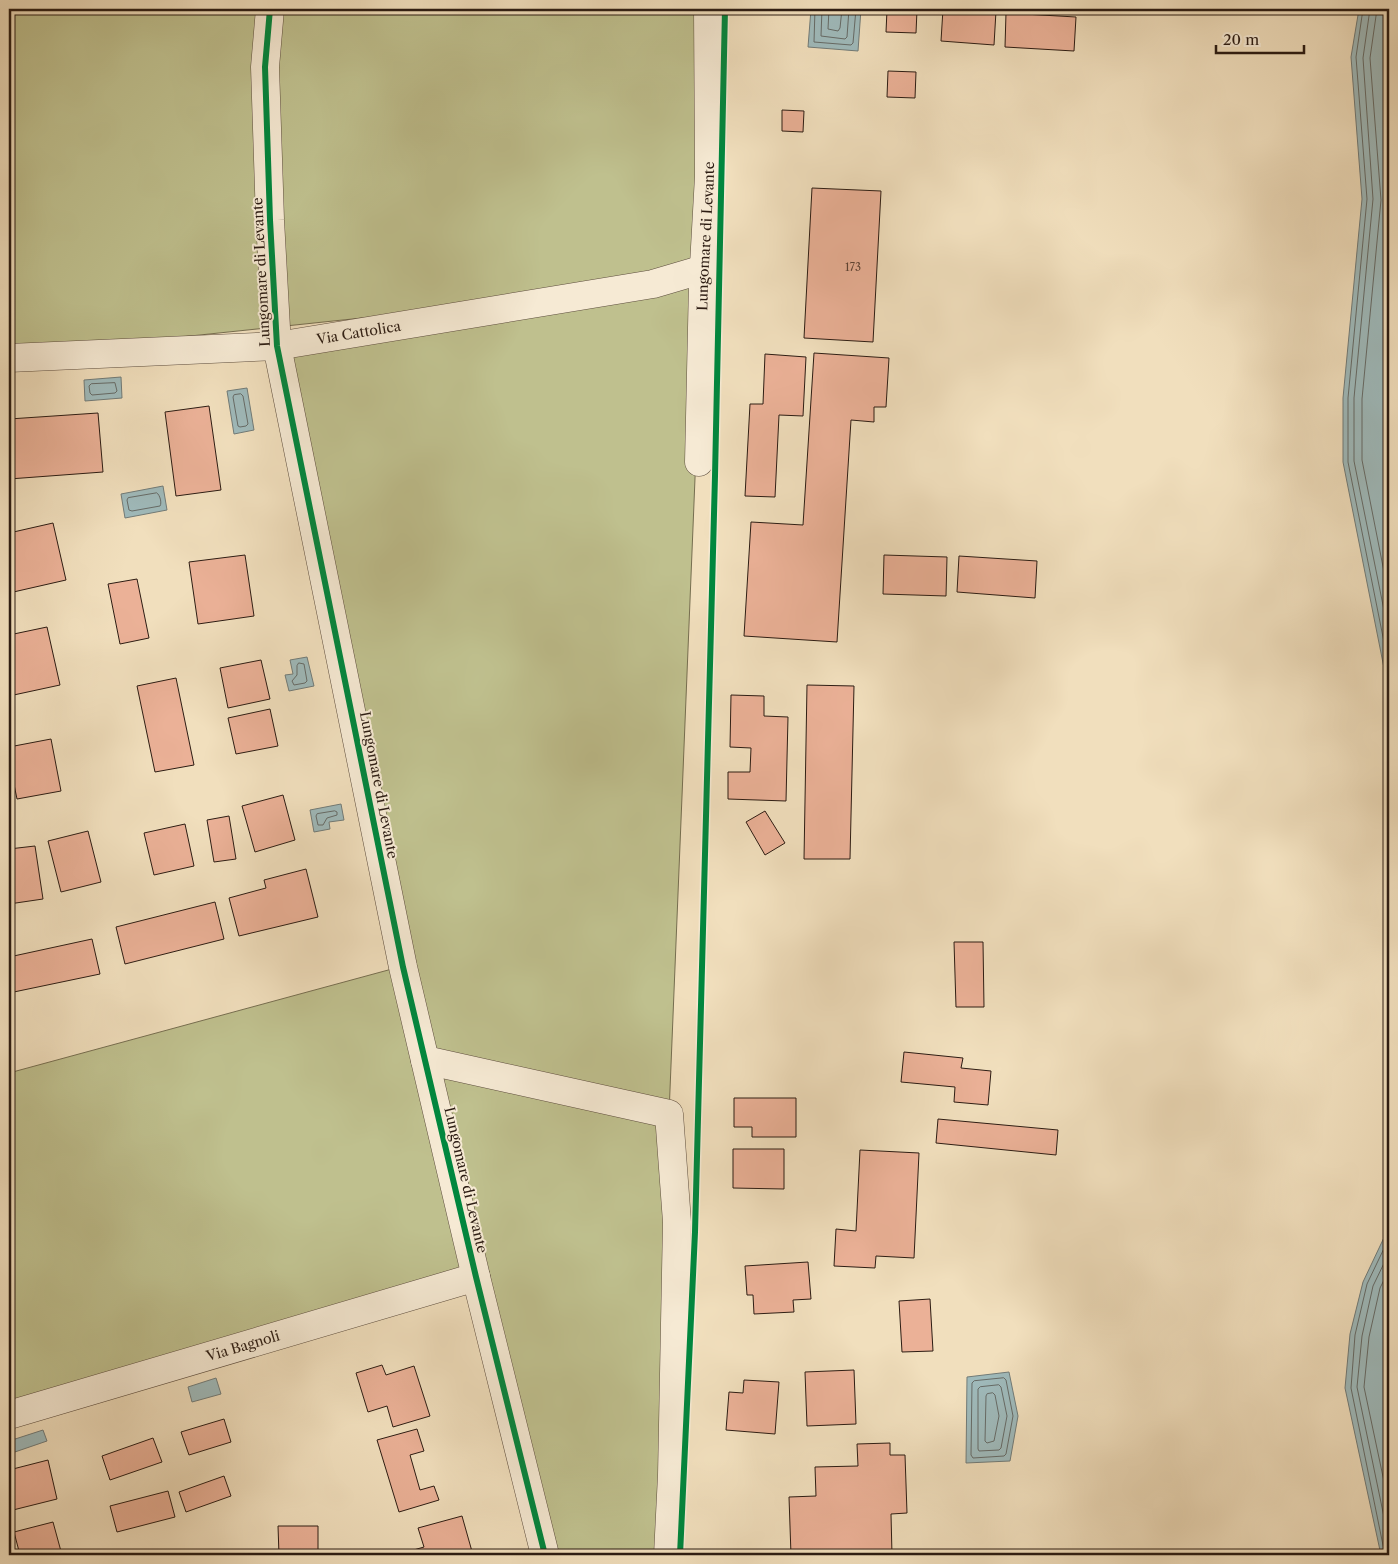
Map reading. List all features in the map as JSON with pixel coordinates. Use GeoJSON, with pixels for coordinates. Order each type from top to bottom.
{"type":"FeatureCollection","features":[{"type":"Feature","properties":{"kind":"street","name":"Lungomare di Levante"},"geometry":{"type":"LineString","coordinates":[[270,9],[265,67],[270,220],[277,346],[403,967],[476,1277],[545,1555]]}},
{"type":"Feature","properties":{"kind":"street","name":"Lungomare di Levante"},"geometry":{"type":"LineString","coordinates":[[699,462],[704,269],[709,176],[708,9]]}},
{"type":"Feature","properties":{"kind":"street","name":"Via Cattolica"},"geometry":{"type":"LineString","coordinates":[[9,358],[277,346],[653,284],[704,269]]}},
{"type":"Feature","properties":{"kind":"street"},"geometry":{"type":"LineString","coordinates":[[425,1060],[669,1114],[677,1222],[672,1475],[668,1555]]}},
{"type":"Feature","properties":{"kind":"street","name":"Via Bagnoli"},"geometry":{"type":"LineString","coordinates":[[9,1415],[476,1277]]}},
{"type":"Feature","properties":{"kind":"green space"},"geometry":{"type":"Polygon","coordinates":[[[9,9],[704,9],[703,283],[669,1114],[667,1555],[545,1555],[476,1277],[9,1412],[9,1073],[403,966],[277,346],[686,284],[9,355],[9,9]]]}},
{"type":"Feature","properties":{"kind":"water"},"geometry":{"type":"Polygon","coordinates":[[[811,9],[861,9],[858,51],[808,47],[811,9]]]}},
{"type":"Feature","properties":{"kind":"water"},"geometry":{"type":"Polygon","coordinates":[[[1359,9],[1389,9],[1389,710],[1384,668],[1343,462],[1343,398],[1362,199],[1351,57],[1359,9]]]}},
{"type":"Feature","properties":{"kind":"water"},"geometry":{"type":"Polygon","coordinates":[[[121,377],[122,398],[85,401],[84,380],[121,377]]]}},
{"type":"Feature","properties":{"kind":"water"},"geometry":{"type":"Polygon","coordinates":[[[247,388],[254,430],[234,434],[227,391],[247,388]]]}},
{"type":"Feature","properties":{"kind":"water"},"geometry":{"type":"Polygon","coordinates":[[[163,486],[167,510],[125,518],[121,494],[163,486]]]}},
{"type":"Feature","properties":{"kind":"water"},"geometry":{"type":"Polygon","coordinates":[[[307,657],[314,686],[289,691],[285,675],[293,674],[290,660],[307,657]]]}},
{"type":"Feature","properties":{"kind":"water"},"geometry":{"type":"Polygon","coordinates":[[[341,804],[344,820],[329,822],[330,829],[314,832],[310,810],[341,804]]]}},
{"type":"Feature","properties":{"kind":"water"},"geometry":{"type":"Polygon","coordinates":[[[1389,1227],[1389,1555],[1381,1555],[1345,1388],[1350,1334],[1363,1282],[1389,1227]]]}},
{"type":"Feature","properties":{"kind":"water"},"geometry":{"type":"Polygon","coordinates":[[[1009,1372],[1018,1416],[1010,1461],[966,1463],[967,1377],[1009,1372]]]}},
{"type":"Feature","properties":{"kind":"water"},"geometry":{"type":"Polygon","coordinates":[[[216,1378],[221,1394],[192,1402],[188,1387],[216,1378]]]}},
{"type":"Feature","properties":{"kind":"water"},"geometry":{"type":"Polygon","coordinates":[[[43,1430],[47,1441],[9,1454],[9,1441],[43,1430]]]}},
{"type":"Feature","properties":{"kind":"building"},"geometry":{"type":"Polygon","coordinates":[[[943,9],[996,11],[994,45],[941,41],[943,9]]]}},
{"type":"Feature","properties":{"kind":"building"},"geometry":{"type":"Polygon","coordinates":[[[887,10],[917,10],[916,33],[886,32],[887,10]]]}},
{"type":"Feature","properties":{"kind":"building"},"geometry":{"type":"Polygon","coordinates":[[[1006,13],[1076,17],[1074,51],[1005,47],[1006,13]]]}},
{"type":"Feature","properties":{"kind":"building"},"geometry":{"type":"Polygon","coordinates":[[[888,71],[916,72],[915,98],[887,97],[888,71]]]}},
{"type":"Feature","properties":{"kind":"building"},"geometry":{"type":"Polygon","coordinates":[[[782,110],[804,111],[803,132],[782,131],[782,110]]]}},
{"type":"Feature","properties":{"kind":"building"},"geometry":{"type":"Polygon","coordinates":[[[812,188],[881,191],[873,342],[804,338],[812,188]]]}},
{"type":"Feature","properties":{"kind":"building"},"geometry":{"type":"Polygon","coordinates":[[[814,353],[889,358],[886,407],[874,407],[874,422],[851,420],[837,642],[744,636],[751,522],[803,525],[814,353]]]}},
{"type":"Feature","properties":{"kind":"building"},"geometry":{"type":"Polygon","coordinates":[[[765,354],[806,357],[803,416],[779,415],[775,497],[745,496],[750,404],[763,404],[765,354]]]}},
{"type":"Feature","properties":{"kind":"building"},"geometry":{"type":"Polygon","coordinates":[[[209,406],[221,490],[176,496],[165,412],[209,406]]]}},
{"type":"Feature","properties":{"kind":"building"},"geometry":{"type":"Polygon","coordinates":[[[98,413],[103,472],[9,479],[9,419],[98,413]]]}},
{"type":"Feature","properties":{"kind":"building"},"geometry":{"type":"Polygon","coordinates":[[[53,523],[66,580],[9,593],[9,533],[53,523]]]}},
{"type":"Feature","properties":{"kind":"building"},"geometry":{"type":"Polygon","coordinates":[[[245,555],[254,616],[198,624],[189,562],[245,555]]]}},
{"type":"Feature","properties":{"kind":"building"},"geometry":{"type":"Polygon","coordinates":[[[884,555],[947,557],[946,596],[883,594],[884,555]]]}},
{"type":"Feature","properties":{"kind":"building"},"geometry":{"type":"Polygon","coordinates":[[[959,556],[1037,561],[1035,598],[957,592],[959,556]]]}},
{"type":"Feature","properties":{"kind":"building"},"geometry":{"type":"Polygon","coordinates":[[[137,579],[149,638],[120,644],[108,584],[137,579]]]}},
{"type":"Feature","properties":{"kind":"building"},"geometry":{"type":"Polygon","coordinates":[[[47,627],[60,685],[9,696],[9,635],[47,627]]]}},
{"type":"Feature","properties":{"kind":"building"},"geometry":{"type":"Polygon","coordinates":[[[261,660],[270,699],[228,708],[220,668],[261,660]]]}},
{"type":"Feature","properties":{"kind":"building"},"geometry":{"type":"Polygon","coordinates":[[[176,678],[194,765],[155,772],[137,686],[176,678]]]}},
{"type":"Feature","properties":{"kind":"building"},"geometry":{"type":"Polygon","coordinates":[[[807,685],[854,686],[850,859],[804,859],[807,685]]]}},
{"type":"Feature","properties":{"kind":"building"},"geometry":{"type":"Polygon","coordinates":[[[731,695],[764,696],[764,716],[788,717],[786,801],[728,799],[728,772],[750,772],[751,748],[730,747],[731,695]]]}},
{"type":"Feature","properties":{"kind":"building"},"geometry":{"type":"Polygon","coordinates":[[[270,709],[278,746],[236,754],[228,718],[270,709]]]}},
{"type":"Feature","properties":{"kind":"building"},"geometry":{"type":"Polygon","coordinates":[[[51,739],[61,791],[17,799],[9,760],[9,747],[51,739]]]}},
{"type":"Feature","properties":{"kind":"building"},"geometry":{"type":"Polygon","coordinates":[[[283,795],[295,840],[255,852],[242,806],[283,795]]]}},
{"type":"Feature","properties":{"kind":"building"},"geometry":{"type":"Polygon","coordinates":[[[765,811],[785,843],[765,855],[746,822],[765,811]]]}},
{"type":"Feature","properties":{"kind":"building"},"geometry":{"type":"Polygon","coordinates":[[[229,816],[236,859],[214,862],[207,820],[229,816]]]}},
{"type":"Feature","properties":{"kind":"building"},"geometry":{"type":"Polygon","coordinates":[[[185,824],[194,866],[154,875],[144,833],[185,824]]]}},
{"type":"Feature","properties":{"kind":"building"},"geometry":{"type":"Polygon","coordinates":[[[88,831],[101,882],[61,892],[48,841],[88,831]]]}},
{"type":"Feature","properties":{"kind":"building"},"geometry":{"type":"Polygon","coordinates":[[[35,846],[43,899],[9,904],[9,849],[35,846]]]}},
{"type":"Feature","properties":{"kind":"building"},"geometry":{"type":"Polygon","coordinates":[[[306,869],[318,917],[239,936],[229,898],[266,888],[264,880],[306,869]]]}},
{"type":"Feature","properties":{"kind":"building"},"geometry":{"type":"Polygon","coordinates":[[[215,902],[224,939],[125,964],[116,927],[215,902]]]}},
{"type":"Feature","properties":{"kind":"building"},"geometry":{"type":"Polygon","coordinates":[[[92,939],[100,974],[9,993],[9,957],[92,939]]]}},
{"type":"Feature","properties":{"kind":"building"},"geometry":{"type":"Polygon","coordinates":[[[954,942],[983,942],[984,1007],[956,1007],[954,942]]]}},
{"type":"Feature","properties":{"kind":"building"},"geometry":{"type":"Polygon","coordinates":[[[904,1052],[963,1058],[961,1068],[991,1071],[988,1105],[954,1102],[955,1087],[901,1082],[904,1052]]]}},
{"type":"Feature","properties":{"kind":"building"},"geometry":{"type":"Polygon","coordinates":[[[734,1098],[796,1098],[796,1137],[752,1137],[752,1127],[734,1127],[734,1098]]]}},
{"type":"Feature","properties":{"kind":"building"},"geometry":{"type":"Polygon","coordinates":[[[938,1119],[1058,1130],[1056,1155],[936,1143],[938,1119]]]}},
{"type":"Feature","properties":{"kind":"building"},"geometry":{"type":"Polygon","coordinates":[[[733,1149],[784,1149],[784,1189],[733,1188],[733,1149]]]}},
{"type":"Feature","properties":{"kind":"building"},"geometry":{"type":"Polygon","coordinates":[[[860,1150],[919,1153],[914,1258],[876,1256],[875,1268],[834,1266],[836,1229],[856,1231],[860,1150]]]}},
{"type":"Feature","properties":{"kind":"building"},"geometry":{"type":"Polygon","coordinates":[[[808,1262],[811,1299],[793,1300],[794,1312],[754,1314],[753,1295],[747,1295],[745,1266],[808,1262]]]}},
{"type":"Feature","properties":{"kind":"building"},"geometry":{"type":"Polygon","coordinates":[[[930,1299],[933,1351],[902,1352],[899,1301],[930,1299]]]}},
{"type":"Feature","properties":{"kind":"building"},"geometry":{"type":"Polygon","coordinates":[[[382,1365],[386,1375],[414,1366],[430,1416],[393,1427],[387,1406],[368,1412],[356,1373],[382,1365]]]}},
{"type":"Feature","properties":{"kind":"building"},"geometry":{"type":"Polygon","coordinates":[[[854,1370],[856,1424],[807,1426],[805,1372],[854,1370]]]}},
{"type":"Feature","properties":{"kind":"building"},"geometry":{"type":"Polygon","coordinates":[[[744,1380],[779,1382],[775,1434],[726,1430],[729,1392],[743,1393],[744,1380]]]}},
{"type":"Feature","properties":{"kind":"building"},"geometry":{"type":"Polygon","coordinates":[[[224,1419],[231,1442],[189,1455],[181,1432],[224,1419]]]}},
{"type":"Feature","properties":{"kind":"building"},"geometry":{"type":"Polygon","coordinates":[[[417,1429],[424,1451],[410,1455],[420,1490],[434,1486],[439,1500],[399,1512],[377,1440],[417,1429]]]}},
{"type":"Feature","properties":{"kind":"building"},"geometry":{"type":"Polygon","coordinates":[[[153,1438],[162,1462],[110,1480],[102,1456],[153,1438]]]}},
{"type":"Feature","properties":{"kind":"building"},"geometry":{"type":"Polygon","coordinates":[[[890,1443],[890,1455],[905,1455],[907,1513],[891,1514],[892,1555],[791,1555],[789,1497],[816,1496],[815,1467],[858,1466],[857,1444],[890,1443]]]}},
{"type":"Feature","properties":{"kind":"building"},"geometry":{"type":"Polygon","coordinates":[[[48,1460],[57,1499],[9,1511],[9,1470],[48,1460]]]}},
{"type":"Feature","properties":{"kind":"building"},"geometry":{"type":"Polygon","coordinates":[[[224,1476],[231,1496],[186,1512],[179,1492],[224,1476]]]}},
{"type":"Feature","properties":{"kind":"building"},"geometry":{"type":"Polygon","coordinates":[[[168,1491],[175,1517],[117,1532],[110,1506],[168,1491]]]}},
{"type":"Feature","properties":{"kind":"building"},"geometry":{"type":"Polygon","coordinates":[[[462,1516],[473,1555],[411,1555],[410,1551],[424,1547],[418,1528],[462,1516]]]}},
{"type":"Feature","properties":{"kind":"building"},"geometry":{"type":"Polygon","coordinates":[[[53,1522],[62,1555],[20,1555],[14,1532],[53,1522]]]}},
{"type":"Feature","properties":{"kind":"building"},"geometry":{"type":"Polygon","coordinates":[[[278,1526],[318,1526],[318,1555],[279,1555],[278,1526]]]}},
{"type":"Feature","properties":{"kind":"cycle path"},"geometry":{"type":"LineString","coordinates":[[270,9],[265,67],[270,220],[277,346],[403,967],[476,1277],[545,1555]]}},
{"type":"Feature","properties":{"kind":"cycle path"},"geometry":{"type":"LineString","coordinates":[[680,1555],[695,1232],[725,9]]}}]}
